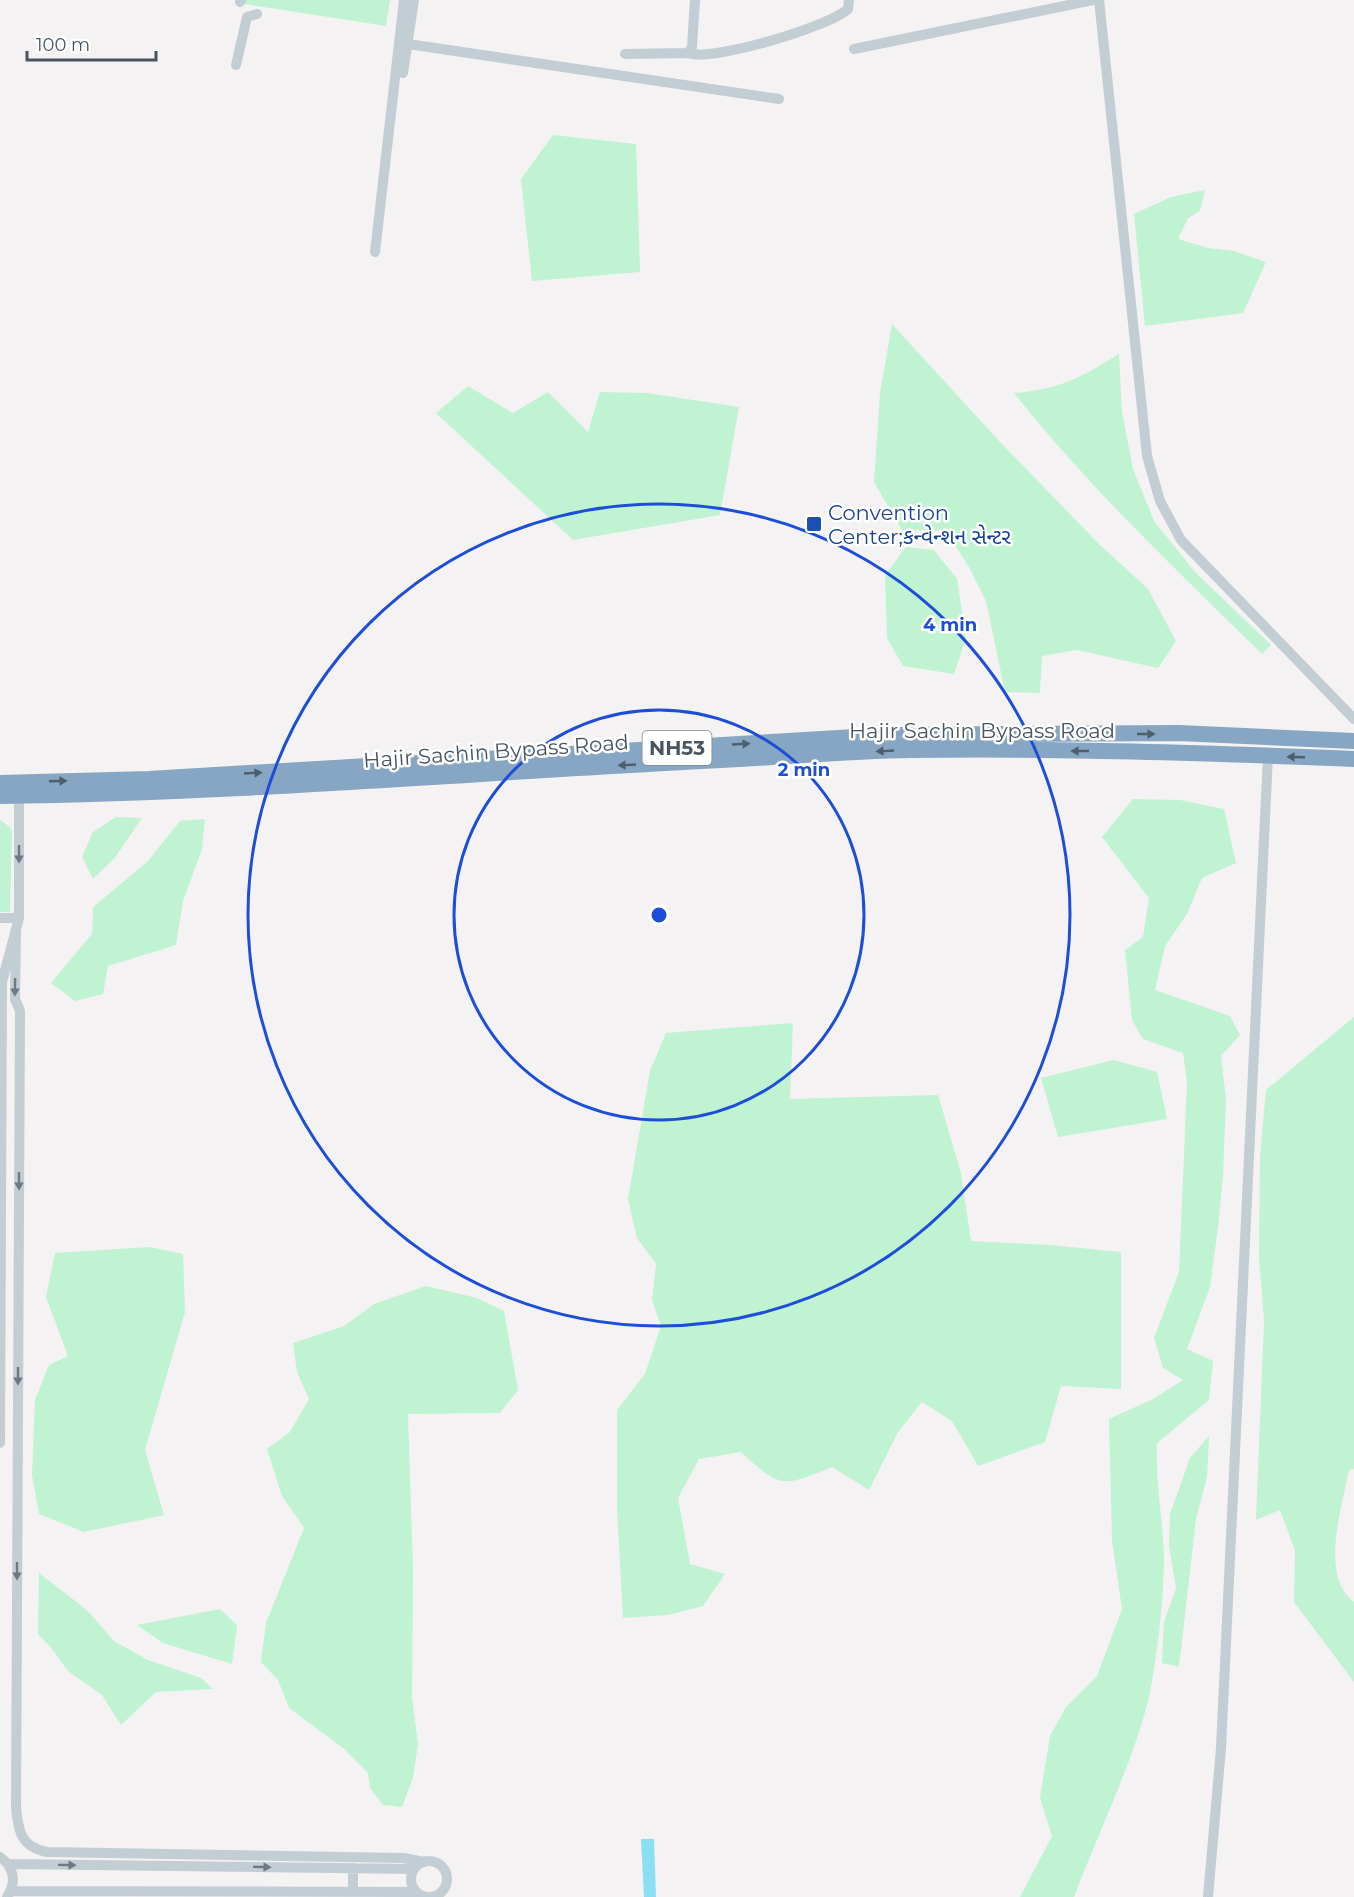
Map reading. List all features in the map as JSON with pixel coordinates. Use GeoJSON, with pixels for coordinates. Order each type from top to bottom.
{"type":"FeatureCollection","features":[{"type":"Feature","properties":{"kind":"highway","name":"NH53"},"geometry":{"type":"LineString","coordinates":[[0,783],[161,778],[889,735],[1179,733],[1354,741]]}},
{"type":"Feature","properties":{"kind":"highway","name":"Hajir Sachin Bypass Road"},"geometry":{"type":"LineString","coordinates":[[0,796],[247,788],[910,750],[1178,752],[1354,759]]}},
{"type":"Feature","properties":{"kind":"street"},"geometry":{"type":"LineString","coordinates":[[375,252],[404,0]]}},
{"type":"Feature","properties":{"kind":"street"},"geometry":{"type":"LineString","coordinates":[[403,73],[414,0]]}},
{"type":"Feature","properties":{"kind":"street"},"geometry":{"type":"LineString","coordinates":[[688,53],[692,47],[695,0]]}},
{"type":"Feature","properties":{"kind":"street"},"geometry":{"type":"LineString","coordinates":[[625,54],[688,53],[705,56],[756,45],[834,19],[848,9],[849,0]]}},
{"type":"Feature","properties":{"kind":"street"},"geometry":{"type":"LineString","coordinates":[[854,50],[1093,0]]}},
{"type":"Feature","properties":{"kind":"street"},"geometry":{"type":"LineString","coordinates":[[1099,0],[1147,456],[1160,501],[1181,540],[1354,719]]}},
{"type":"Feature","properties":{"kind":"street"},"geometry":{"type":"LineString","coordinates":[[236,65],[247,17],[257,14]]}},
{"type":"Feature","properties":{"kind":"street"},"geometry":{"type":"LineString","coordinates":[[408,44],[779,99]]}},
{"type":"Feature","properties":{"kind":"street"},"geometry":{"type":"LineString","coordinates":[[1208,1897],[1221,1748],[1268,755]]}},
{"type":"Feature","properties":{"kind":"street"},"geometry":{"type":"LineString","coordinates":[[19,795],[15,999],[20,1011],[16,1807],[22,1839],[30,1847],[47,1852],[404,1857],[441,1866],[447,1876],[445,1887],[434,1897],[353,1892],[10,1894],[14,1882],[4,1860],[414,1869],[424,1862]]}},
{"type":"Feature","properties":{"kind":"street"},"geometry":{"type":"LineString","coordinates":[[0,918],[17,923]]}},
{"type":"Feature","properties":{"kind":"street"},"geometry":{"type":"LineString","coordinates":[[0,1443],[2,982],[17,923]]}},
{"type":"Feature","properties":{"kind":"street"},"geometry":{"type":"LineString","coordinates":[[353,1868],[353,1892]]}},
{"type":"Feature","properties":{"kind":"street"},"geometry":{"type":"LineString","coordinates":[[414,1869],[411,1881],[420,1895]]}},
{"type":"Feature","properties":{"kind":"green space"},"geometry":{"type":"Polygon","coordinates":[[[245,0],[390,0],[386,26],[245,4],[245,0]]]}},
{"type":"Feature","properties":{"kind":"green space"},"geometry":{"type":"Polygon","coordinates":[[[553,135],[636,144],[640,272],[532,281],[521,179],[553,135]]]}},
{"type":"Feature","properties":{"kind":"green space"},"geometry":{"type":"Polygon","coordinates":[[[1205,190],[1200,211],[1188,218],[1178,239],[1208,248],[1234,251],[1266,262],[1243,313],[1145,326],[1134,214],[1171,197],[1205,190]]]}},
{"type":"Feature","properties":{"kind":"green space"},"geometry":{"type":"Polygon","coordinates":[[[892,324],[1000,442],[1100,545],[1148,589],[1176,641],[1158,668],[1077,650],[1042,656],[1040,693],[1005,692],[986,601],[969,567],[945,530],[902,530],[874,482],[880,393],[892,324]]]}},
{"type":"Feature","properties":{"kind":"green space"},"geometry":{"type":"Polygon","coordinates":[[[1119,354],[1122,412],[1133,469],[1154,521],[1195,572],[1271,645],[1262,654],[1103,495],[1014,393],[1045,389],[1070,381],[1119,354]]]}},
{"type":"Feature","properties":{"kind":"green space"},"geometry":{"type":"Polygon","coordinates":[[[468,386],[513,413],[548,392],[588,432],[600,392],[647,393],[739,407],[720,515],[573,540],[436,413],[468,386]]]}},
{"type":"Feature","properties":{"kind":"green space"},"geometry":{"type":"Polygon","coordinates":[[[906,547],[934,550],[957,579],[966,639],[954,674],[903,666],[887,638],[885,575],[906,547]]]}},
{"type":"Feature","properties":{"kind":"green space"},"geometry":{"type":"Polygon","coordinates":[[[1133,799],[1180,800],[1224,809],[1236,863],[1202,878],[1187,914],[1165,946],[1155,990],[1230,1016],[1240,1035],[1221,1056],[1226,1099],[1223,1176],[1218,1227],[1210,1287],[1187,1349],[1213,1361],[1209,1400],[1157,1443],[1164,1565],[1161,1614],[1149,1697],[1125,1772],[1074,1897],[1020,1897],[1052,1836],[1040,1798],[1050,1736],[1066,1707],[1097,1676],[1122,1609],[1112,1541],[1109,1419],[1153,1399],[1183,1380],[1163,1368],[1154,1338],[1179,1272],[1187,1082],[1183,1053],[1143,1039],[1132,1020],[1125,950],[1143,937],[1149,898],[1102,837],[1133,799]]]}},
{"type":"Feature","properties":{"kind":"green space"},"geometry":{"type":"Polygon","coordinates":[[[116,817],[142,818],[114,859],[93,879],[82,857],[93,832],[116,817]]]}},
{"type":"Feature","properties":{"kind":"green space"},"geometry":{"type":"Polygon","coordinates":[[[205,819],[202,849],[183,901],[176,945],[108,966],[103,994],[75,1001],[51,983],[92,934],[93,907],[148,861],[180,821],[205,819]]]}},
{"type":"Feature","properties":{"kind":"green space"},"geometry":{"type":"Polygon","coordinates":[[[0,820],[10,827],[12,833],[10,912],[0,912],[0,820]]]}},
{"type":"Feature","properties":{"kind":"green space"},"geometry":{"type":"Polygon","coordinates":[[[1354,1017],[1354,1469],[1349,1470],[1338,1521],[1335,1559],[1337,1576],[1343,1590],[1354,1602],[1354,1682],[1294,1602],[1295,1550],[1280,1510],[1256,1520],[1264,1320],[1259,1258],[1260,1157],[1266,1090],[1354,1017]]]}},
{"type":"Feature","properties":{"kind":"green space"},"geometry":{"type":"Polygon","coordinates":[[[793,1023],[790,1099],[938,1095],[961,1173],[971,1241],[1121,1252],[1121,1389],[1061,1386],[1045,1442],[978,1466],[952,1421],[922,1402],[898,1432],[869,1490],[832,1467],[803,1478],[783,1481],[765,1473],[741,1452],[699,1459],[678,1498],[690,1564],[725,1574],[703,1606],[668,1615],[623,1618],[617,1509],[617,1410],[645,1374],[661,1326],[652,1300],[656,1264],[637,1238],[628,1199],[650,1071],[666,1033],[793,1023]]]}},
{"type":"Feature","properties":{"kind":"green space"},"geometry":{"type":"Polygon","coordinates":[[[1114,1060],[1157,1072],[1167,1119],[1058,1137],[1041,1078],[1114,1060]]]}},
{"type":"Feature","properties":{"kind":"green space"},"geometry":{"type":"Polygon","coordinates":[[[150,1247],[183,1254],[185,1312],[145,1450],[164,1515],[84,1532],[39,1514],[32,1475],[35,1400],[49,1365],[68,1356],[46,1297],[55,1253],[150,1247]]]}},
{"type":"Feature","properties":{"kind":"green space"},"geometry":{"type":"Polygon","coordinates":[[[426,1286],[477,1298],[504,1311],[518,1390],[500,1413],[408,1414],[413,1570],[412,1697],[418,1744],[413,1778],[402,1807],[383,1805],[370,1788],[368,1773],[343,1748],[289,1708],[278,1680],[261,1662],[266,1623],[304,1528],[282,1496],[267,1449],[290,1432],[309,1399],[297,1372],[293,1343],[344,1326],[374,1304],[426,1286]]]}},
{"type":"Feature","properties":{"kind":"green space"},"geometry":{"type":"Polygon","coordinates":[[[1209,1436],[1207,1477],[1196,1519],[1179,1667],[1162,1663],[1164,1622],[1176,1588],[1169,1546],[1170,1514],[1190,1458],[1209,1436]]]}},
{"type":"Feature","properties":{"kind":"green space"},"geometry":{"type":"Polygon","coordinates":[[[39,1573],[87,1610],[114,1641],[148,1660],[201,1678],[213,1689],[156,1692],[121,1725],[102,1695],[68,1671],[38,1634],[39,1573]]]}},
{"type":"Feature","properties":{"kind":"green space"},"geometry":{"type":"Polygon","coordinates":[[[220,1609],[237,1625],[232,1664],[163,1643],[137,1625],[220,1609]]]}},
{"type":"Feature","properties":{"kind":"water"},"geometry":{"type":"Polygon","coordinates":[[[641,1839],[654,1839],[656,1897],[644,1897],[641,1839]]]}},
{"type":"Feature","properties":{"kind":"place","name":"Convention Center;કન્વેન્શન સેન્ટર"},"geometry":{"type":"Point","coordinates":[814,524]}}]}
